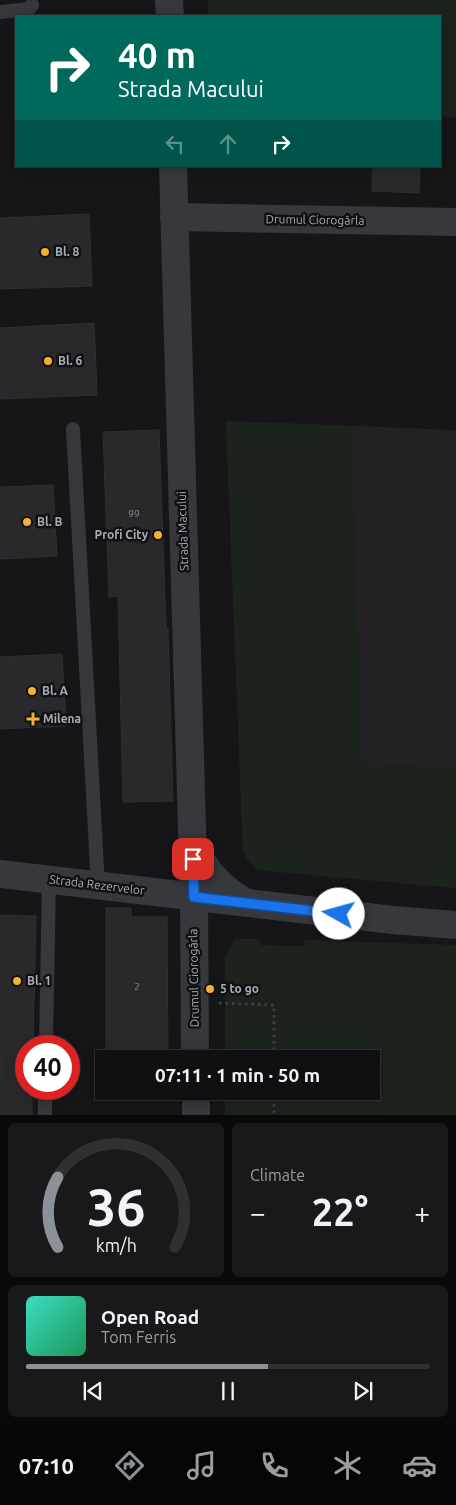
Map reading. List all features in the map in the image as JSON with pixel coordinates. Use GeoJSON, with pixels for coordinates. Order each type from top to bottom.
{"type":"FeatureCollection","features":[{"type":"Feature","properties":{"kind":"street"},"geometry":{"type":"LineString","coordinates":[[170,0],[170,15]]}},
{"type":"Feature","properties":{"kind":"street","name":"Strada Macului"},"geometry":{"type":"LineString","coordinates":[[173,167],[194,897]]}},
{"type":"Feature","properties":{"kind":"street","name":"Drumul Ciorogârla"},"geometry":{"type":"LineString","coordinates":[[174,217],[456,222]]}},
{"type":"Feature","properties":{"kind":"street"},"geometry":{"type":"LineString","coordinates":[[193,842],[199,857],[213,878],[233,896],[246,902]]}},
{"type":"Feature","properties":{"kind":"street","name":"Strada Rezervelor"},"geometry":{"type":"LineString","coordinates":[[0,874],[393,920],[456,925]]}},
{"type":"Feature","properties":{"kind":"street","name":"Drumul Ciorogârla"},"geometry":{"type":"LineString","coordinates":[[194,897],[195,1050]]}},
{"type":"Feature","properties":{"kind":"street"},"geometry":{"type":"LineString","coordinates":[[196,1100],[196,1115]]}},
{"type":"Feature","properties":{"kind":"lane"},"geometry":{"type":"LineString","coordinates":[[0,12],[29,10],[32,5]]}},
{"type":"Feature","properties":{"kind":"lane"},"geometry":{"type":"LineString","coordinates":[[73,429],[98,886]]}},
{"type":"Feature","properties":{"kind":"lane"},"geometry":{"type":"LineString","coordinates":[[46,1035],[49,880]]}},
{"type":"Feature","properties":{"kind":"lane"},"geometry":{"type":"LineString","coordinates":[[45,1100],[45,1115]]}},
{"type":"Feature","properties":{"kind":"path"},"geometry":{"type":"LineString","coordinates":[[194,1003],[274,1005],[274,1050]]}},
{"type":"Feature","properties":{"kind":"path"},"geometry":{"type":"LineString","coordinates":[[274,1100],[274,1115]]}},
{"type":"Feature","properties":{"kind":"shaded area"},"geometry":{"type":"Polygon","coordinates":[[[208,0],[456,0],[456,117],[441,116],[441,15],[208,15],[208,0]]]}},
{"type":"Feature","properties":{"kind":"shaded area"},"geometry":{"type":"Polygon","coordinates":[[[226,421],[456,430],[456,888],[258,870],[246,858],[243,850],[226,421]]]}},
{"type":"Feature","properties":{"kind":"shaded area"},"geometry":{"type":"Polygon","coordinates":[[[226,421],[352,426],[361,763],[456,766],[454,888],[258,870],[246,858],[243,850],[226,421]]]}},
{"type":"Feature","properties":{"kind":"shaded area"},"geometry":{"type":"Polygon","coordinates":[[[234,939],[260,939],[260,945],[304,946],[305,940],[456,945],[456,1115],[225,1115],[225,1100],[380,1100],[380,1050],[225,1050],[225,958],[234,939]]]}},
{"type":"Feature","properties":{"kind":"building"},"geometry":{"type":"Polygon","coordinates":[[[373,167],[420,167],[419,193],[372,191],[373,167]]]}},
{"type":"Feature","properties":{"kind":"building","name":"Bl. 8"},"geometry":{"type":"Polygon","coordinates":[[[89,214],[92,286],[0,289],[0,218],[89,214]]]}},
{"type":"Feature","properties":{"kind":"building","name":"Bl. 6"},"geometry":{"type":"Polygon","coordinates":[[[94,323],[97,395],[0,399],[0,328],[94,323]]]}},
{"type":"Feature","properties":{"kind":"building"},"geometry":{"type":"Polygon","coordinates":[[[159,430],[173,801],[123,802],[118,596],[109,597],[103,432],[159,430]]]}},
{"type":"Feature","properties":{"kind":"building","name":"Bl. B"},"geometry":{"type":"Polygon","coordinates":[[[53,485],[57,556],[0,559],[0,487],[53,485]]]}},
{"type":"Feature","properties":{"kind":"building","name":"Bl. A"},"geometry":{"type":"Polygon","coordinates":[[[62,654],[66,726],[0,729],[0,657],[62,654]]]}},
{"type":"Feature","properties":{"kind":"building"},"geometry":{"type":"Polygon","coordinates":[[[106,908],[131,908],[131,917],[167,917],[168,1050],[106,1050],[106,908]]]}},
{"type":"Feature","properties":{"kind":"building","name":"Bl. 1"},"geometry":{"type":"Polygon","coordinates":[[[0,915],[36,916],[33,1035],[15,1035],[15,1100],[32,1100],[32,1115],[0,1115],[0,915]]]}},
{"type":"Feature","properties":{"kind":"place","name":"Bl. 8"},"geometry":{"type":"Point","coordinates":[45,252]}},
{"type":"Feature","properties":{"kind":"place","name":"Bl. 6"},"geometry":{"type":"Point","coordinates":[48,361]}},
{"type":"Feature","properties":{"kind":"place","name":"Bl. B"},"geometry":{"type":"Point","coordinates":[27,522]}},
{"type":"Feature","properties":{"kind":"place","name":"Profi City"},"geometry":{"type":"Point","coordinates":[158,535]}},
{"type":"Feature","properties":{"kind":"place","name":"Bl. A"},"geometry":{"type":"Point","coordinates":[32,691]}},
{"type":"Feature","properties":{"kind":"place","name":"Milena"},"geometry":{"type":"Point","coordinates":[33,719]}},
{"type":"Feature","properties":{"kind":"place","name":"Bl. 1"},"geometry":{"type":"Point","coordinates":[17,981]}},
{"type":"Feature","properties":{"kind":"place","name":"5 to go"},"geometry":{"type":"Point","coordinates":[210,989]}},
{"type":"Feature","properties":{"kind":"route"},"geometry":{"type":"LineString","coordinates":[[193,859],[194,897],[339,914]]}}]}
